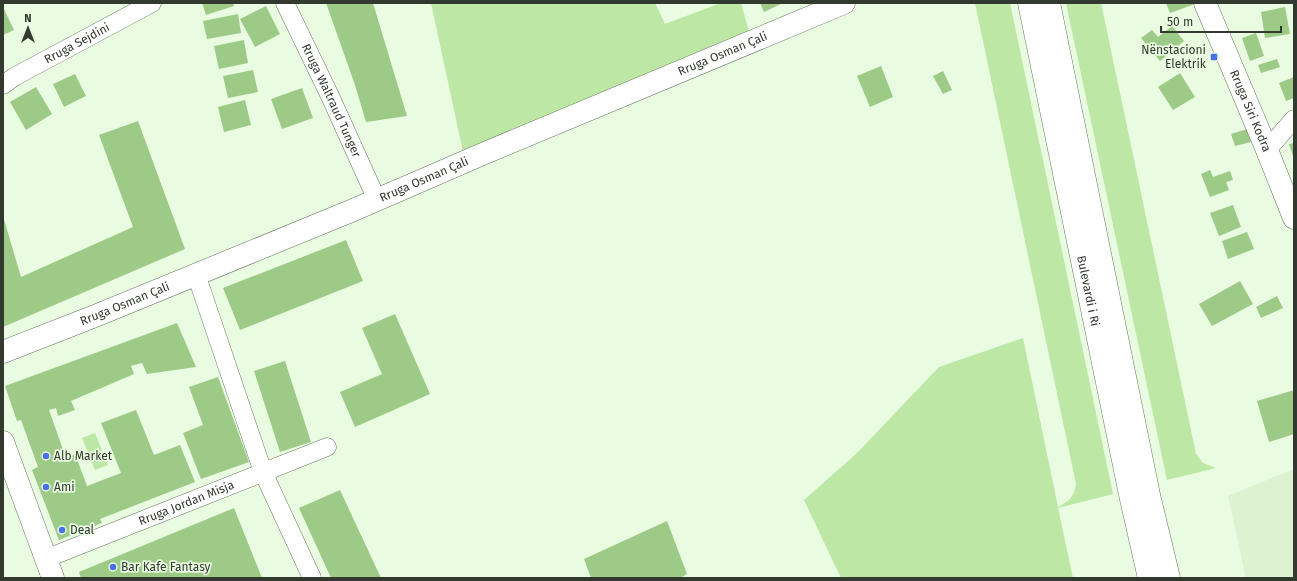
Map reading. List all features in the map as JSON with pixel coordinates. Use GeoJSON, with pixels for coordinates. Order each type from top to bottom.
{"type":"FeatureCollection","features":[{"type":"Feature","properties":{"kind":"street","name":"Rruga Sejdini"},"geometry":{"type":"LineString","coordinates":[[3,85],[14,77],[152,3]]}},
{"type":"Feature","properties":{"kind":"street","name":"Rruga Waltraud Tunger"},"geometry":{"type":"LineString","coordinates":[[285,3],[330,96],[377,200]]}},
{"type":"Feature","properties":{"kind":"street","name":"Rruga Osman Çali"},"geometry":{"type":"LineString","coordinates":[[3,352],[377,200],[485,153],[844,3]]}},
{"type":"Feature","properties":{"kind":"street","name":"Bulevardi i Ri"},"geometry":{"type":"LineString","coordinates":[[1029,3],[1131,499],[1149,578]]}},
{"type":"Feature","properties":{"kind":"street","name":"Bulevardi i Ri"},"geometry":{"type":"LineString","coordinates":[[1050,3],[1150,495],[1169,578]]}},
{"type":"Feature","properties":{"kind":"street","name":"Rruga Siri Kodra"},"geometry":{"type":"LineString","coordinates":[[1205,3],[1294,218]]}},
{"type":"Feature","properties":{"kind":"street"},"geometry":{"type":"LineString","coordinates":[[1267,150],[1294,119]]}},
{"type":"Feature","properties":{"kind":"street"},"geometry":{"type":"LineString","coordinates":[[196,274],[263,472],[312,578]]}},
{"type":"Feature","properties":{"kind":"street","name":"Rruga Jordan Misja"},"geometry":{"type":"LineString","coordinates":[[3,442],[49,568],[263,472],[327,447]]}},
{"type":"Feature","properties":{"kind":"shaded area"},"geometry":{"type":"Polygon","coordinates":[[[1294,469],[1294,578],[1246,578],[1228,496],[1294,469]]]}},
{"type":"Feature","properties":{"kind":"green space"},"geometry":{"type":"Polygon","coordinates":[[[431,3],[655,3],[665,24],[721,3],[741,3],[751,39],[465,161],[431,3]]]}},
{"type":"Feature","properties":{"kind":"green space"},"geometry":{"type":"Polygon","coordinates":[[[975,3],[1010,3],[1113,494],[1058,508],[1073,578],[841,578],[804,500],[857,453],[939,367],[1023,338],[1058,507],[1070,498],[1074,492],[1076,484],[975,3]]]}},
{"type":"Feature","properties":{"kind":"green space"},"geometry":{"type":"Polygon","coordinates":[[[1066,3],[1101,3],[1196,454],[1203,463],[1216,468],[1167,480],[1066,3]]]}},
{"type":"Feature","properties":{"kind":"green space"},"geometry":{"type":"Polygon","coordinates":[[[95,433],[108,465],[95,470],[82,438],[95,433]]]}},
{"type":"Feature","properties":{"kind":"building"},"geometry":{"type":"Polygon","coordinates":[[[202,3],[233,3],[234,6],[206,15],[202,3]]]}},
{"type":"Feature","properties":{"kind":"building"},"geometry":{"type":"Polygon","coordinates":[[[326,3],[373,3],[407,116],[366,122],[355,85],[326,3]]]}},
{"type":"Feature","properties":{"kind":"building"},"geometry":{"type":"Polygon","coordinates":[[[760,3],[783,3],[764,12],[760,3]]]}},
{"type":"Feature","properties":{"kind":"building"},"geometry":{"type":"Polygon","coordinates":[[[1166,3],[1194,3],[1195,4],[1170,13],[1166,3]]]}},
{"type":"Feature","properties":{"kind":"building"},"geometry":{"type":"Polygon","coordinates":[[[266,6],[280,34],[255,47],[240,19],[266,6]]]}},
{"type":"Feature","properties":{"kind":"building"},"geometry":{"type":"Polygon","coordinates":[[[3,7],[14,30],[3,35],[3,7]]]}},
{"type":"Feature","properties":{"kind":"building"},"geometry":{"type":"Polygon","coordinates":[[[1285,7],[1290,34],[1265,38],[1261,12],[1285,7]]]}},
{"type":"Feature","properties":{"kind":"building"},"geometry":{"type":"Polygon","coordinates":[[[238,14],[241,33],[207,39],[203,21],[238,14]]]}},
{"type":"Feature","properties":{"kind":"building"},"geometry":{"type":"Polygon","coordinates":[[[1172,26],[1184,41],[1160,61],[1141,38],[1152,30],[1158,37],[1172,26]]]}},
{"type":"Feature","properties":{"kind":"building"},"geometry":{"type":"Polygon","coordinates":[[[1256,33],[1264,56],[1250,61],[1242,38],[1256,33]]]}},
{"type":"Feature","properties":{"kind":"building"},"geometry":{"type":"Polygon","coordinates":[[[244,40],[248,63],[219,69],[214,46],[244,40]]]}},
{"type":"Feature","properties":{"kind":"building"},"geometry":{"type":"Polygon","coordinates":[[[1277,59],[1280,67],[1261,73],[1258,65],[1277,59]]]}},
{"type":"Feature","properties":{"kind":"building"},"geometry":{"type":"Polygon","coordinates":[[[881,66],[893,97],[870,107],[857,76],[881,66]]]}},
{"type":"Feature","properties":{"kind":"building"},"geometry":{"type":"Polygon","coordinates":[[[253,70],[258,92],[228,98],[223,76],[253,70]]]}},
{"type":"Feature","properties":{"kind":"building"},"geometry":{"type":"Polygon","coordinates":[[[943,71],[952,90],[943,94],[933,76],[943,71]]]}},
{"type":"Feature","properties":{"kind":"building"},"geometry":{"type":"Polygon","coordinates":[[[1180,73],[1195,97],[1173,110],[1158,87],[1180,73]]]}},
{"type":"Feature","properties":{"kind":"building"},"geometry":{"type":"Polygon","coordinates":[[[75,74],[86,96],[64,107],[53,84],[75,74]]]}},
{"type":"Feature","properties":{"kind":"building"},"geometry":{"type":"Polygon","coordinates":[[[1294,77],[1294,98],[1286,101],[1279,83],[1294,77]]]}},
{"type":"Feature","properties":{"kind":"building"},"geometry":{"type":"Polygon","coordinates":[[[36,87],[52,114],[26,130],[10,102],[36,87]]]}},
{"type":"Feature","properties":{"kind":"building"},"geometry":{"type":"Polygon","coordinates":[[[302,88],[313,118],[282,129],[271,99],[302,88]]]}},
{"type":"Feature","properties":{"kind":"building"},"geometry":{"type":"Polygon","coordinates":[[[245,100],[251,125],[224,132],[218,107],[245,100]]]}},
{"type":"Feature","properties":{"kind":"building"},"geometry":{"type":"Polygon","coordinates":[[[138,121],[185,249],[3,327],[3,216],[21,277],[133,227],[99,135],[138,121]]]}},
{"type":"Feature","properties":{"kind":"building"},"geometry":{"type":"Polygon","coordinates":[[[1247,129],[1251,142],[1235,146],[1231,134],[1247,129]]]}},
{"type":"Feature","properties":{"kind":"building"},"geometry":{"type":"Polygon","coordinates":[[[1294,143],[1294,159],[1289,144],[1294,143]]]}},
{"type":"Feature","properties":{"kind":"building"},"geometry":{"type":"Polygon","coordinates":[[[1210,170],[1213,177],[1230,171],[1233,180],[1226,182],[1229,190],[1210,197],[1201,174],[1210,170]]]}},
{"type":"Feature","properties":{"kind":"building"},"geometry":{"type":"Polygon","coordinates":[[[1233,205],[1241,227],[1219,236],[1210,213],[1233,205]]]}},
{"type":"Feature","properties":{"kind":"building"},"geometry":{"type":"Polygon","coordinates":[[[1247,232],[1254,249],[1228,259],[1222,241],[1247,232]]]}},
{"type":"Feature","properties":{"kind":"building"},"geometry":{"type":"Polygon","coordinates":[[[346,240],[363,281],[240,330],[223,288],[346,240]]]}},
{"type":"Feature","properties":{"kind":"building"},"geometry":{"type":"Polygon","coordinates":[[[1240,281],[1253,304],[1212,326],[1199,304],[1240,281]]]}},
{"type":"Feature","properties":{"kind":"building"},"geometry":{"type":"Polygon","coordinates":[[[1277,296],[1283,308],[1261,318],[1256,307],[1277,296]]]}},
{"type":"Feature","properties":{"kind":"building"},"geometry":{"type":"Polygon","coordinates":[[[395,314],[430,394],[355,427],[340,392],[382,374],[362,328],[395,314]]]}},
{"type":"Feature","properties":{"kind":"building"},"geometry":{"type":"Polygon","coordinates":[[[177,323],[196,367],[147,374],[142,363],[131,366],[134,374],[71,401],[75,410],[58,416],[56,408],[49,410],[66,458],[75,454],[87,486],[121,473],[101,423],[136,410],[154,455],[180,445],[195,482],[100,519],[102,523],[59,540],[32,470],[38,467],[21,420],[17,421],[5,386],[177,323]]]}},
{"type":"Feature","properties":{"kind":"building"},"geometry":{"type":"Polygon","coordinates":[[[285,361],[311,442],[280,452],[254,371],[285,361]]]}},
{"type":"Feature","properties":{"kind":"building"},"geometry":{"type":"Polygon","coordinates":[[[218,377],[249,462],[201,479],[183,433],[203,425],[189,387],[218,377]]]}},
{"type":"Feature","properties":{"kind":"building"},"geometry":{"type":"Polygon","coordinates":[[[1294,390],[1294,434],[1269,442],[1257,401],[1294,390]]]}},
{"type":"Feature","properties":{"kind":"building"},"geometry":{"type":"Polygon","coordinates":[[[340,490],[381,578],[331,578],[299,508],[340,490]]]}},
{"type":"Feature","properties":{"kind":"building"},"geometry":{"type":"Polygon","coordinates":[[[234,508],[262,578],[81,578],[79,572],[234,508]]]}},
{"type":"Feature","properties":{"kind":"building"},"geometry":{"type":"Polygon","coordinates":[[[667,521],[687,574],[680,578],[591,578],[584,559],[667,521]]]}},
{"type":"Feature","properties":{"kind":"place","name":"Nënstacioni Elektrik"},"geometry":{"type":"Point","coordinates":[1214,57]}},
{"type":"Feature","properties":{"kind":"place","name":"Alb Market"},"geometry":{"type":"Point","coordinates":[46,456]}},
{"type":"Feature","properties":{"kind":"place","name":"Ami"},"geometry":{"type":"Point","coordinates":[46,487]}},
{"type":"Feature","properties":{"kind":"place","name":"Deal"},"geometry":{"type":"Point","coordinates":[62,530]}},
{"type":"Feature","properties":{"kind":"place","name":"Bar Kafe Fantasy"},"geometry":{"type":"Point","coordinates":[113,567]}}]}
